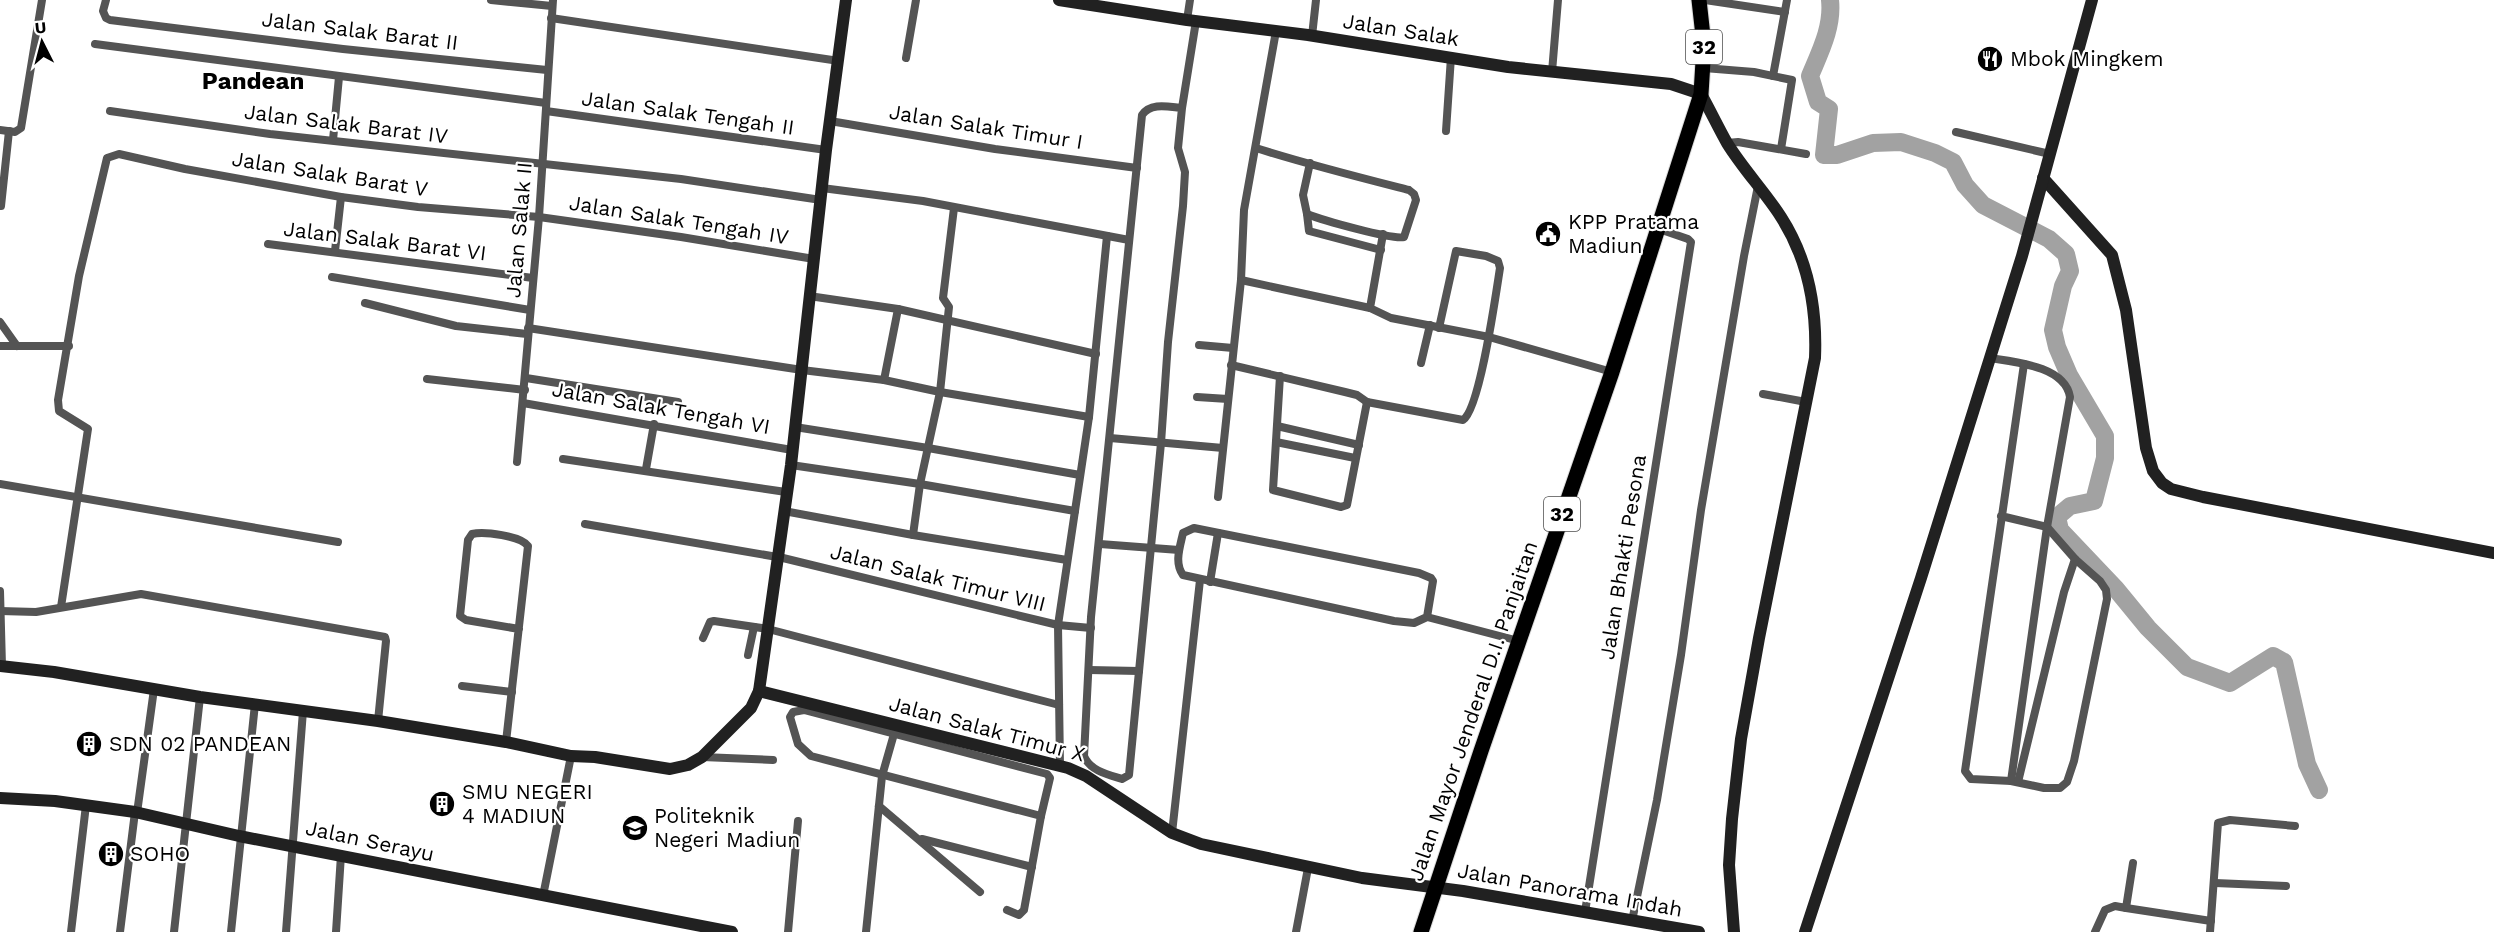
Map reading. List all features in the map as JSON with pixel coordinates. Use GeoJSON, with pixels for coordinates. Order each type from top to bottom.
{"type":"FeatureCollection","features":[{"type":"Feature","properties":{"kind":"highway","name":"32"},"geometry":{"type":"LineString","coordinates":[[1699,0],[1704,45],[1701,94]]}},
{"type":"Feature","properties":{"kind":"highway","name":"Jalan Mayor Jenderal D.I. Panjaitan"},"geometry":{"type":"LineString","coordinates":[[1421,932],[1612,372],[1701,94]]}},
{"type":"Feature","properties":{"kind":"street"},"geometry":{"type":"LineString","coordinates":[[2,206],[4,130],[17,131],[21,128],[42,0]]}},
{"type":"Feature","properties":{"kind":"street","name":"Jalan Salak Barat II"},"geometry":{"type":"LineString","coordinates":[[106,0],[103,11],[106,18],[110,20],[343,49],[547,70]]}},
{"type":"Feature","properties":{"kind":"street"},"geometry":{"type":"LineString","coordinates":[[491,0],[552,3]]}},
{"type":"Feature","properties":{"kind":"street"},"geometry":{"type":"LineString","coordinates":[[0,591],[1,666],[54,672],[200,697],[378,721],[506,742],[571,756],[595,757],[670,769],[688,765],[702,757],[752,708],[759,694],[791,465],[826,150],[846,0]]}},
{"type":"Feature","properties":{"kind":"street"},"geometry":{"type":"LineString","coordinates":[[906,58],[916,0]]}},
{"type":"Feature","properties":{"kind":"street","name":"Jalan Salak"},"geometry":{"type":"LineString","coordinates":[[1059,0],[1123,4],[1191,21],[1312,36],[1552,72],[1671,84],[1701,94]]}},
{"type":"Feature","properties":{"kind":"street"},"geometry":{"type":"LineString","coordinates":[[1182,108],[1153,106],[1144,112],[1129,240],[1091,628],[1083,740],[1084,756],[1090,765],[1106,775],[1122,779],[1129,775],[1149,548],[1161,443],[1168,342],[1183,206],[1185,172],[1178,151],[1191,21],[1190,0]]}},
{"type":"Feature","properties":{"kind":"street"},"geometry":{"type":"LineString","coordinates":[[1312,36],[1316,0]]}},
{"type":"Feature","properties":{"kind":"street"},"geometry":{"type":"LineString","coordinates":[[1552,72],[1558,0]]}},
{"type":"Feature","properties":{"kind":"street"},"geometry":{"type":"LineString","coordinates":[[1704,0],[1785,12]]}},
{"type":"Feature","properties":{"kind":"street"},"geometry":{"type":"LineString","coordinates":[[1773,76],[1787,0]]}},
{"type":"Feature","properties":{"kind":"street"},"geometry":{"type":"LineString","coordinates":[[1805,932],[1922,578],[2033,220],[2092,0]]}},
{"type":"Feature","properties":{"kind":"street","name":"Jalan Salak II"},"geometry":{"type":"LineString","coordinates":[[517,462],[539,217],[552,3]]}},
{"type":"Feature","properties":{"kind":"street"},"geometry":{"type":"LineString","coordinates":[[551,18],[839,61]]}},
{"type":"Feature","properties":{"kind":"street"},"geometry":{"type":"LineString","coordinates":[[1218,497],[1241,280],[1244,210],[1276,31]]}},
{"type":"Feature","properties":{"kind":"street","name":"Jalan Salak Tengah II"},"geometry":{"type":"LineString","coordinates":[[95,44],[546,107],[826,150]]}},
{"type":"Feature","properties":{"kind":"street"},"geometry":{"type":"LineString","coordinates":[[1446,131],[1451,57]]}},
{"type":"Feature","properties":{"kind":"street"},"geometry":{"type":"LineString","coordinates":[[1704,68],[1730,69],[1790,79],[1793,82],[1782,149]]}},
{"type":"Feature","properties":{"kind":"street"},"geometry":{"type":"LineString","coordinates":[[333,140],[339,77]]}},
{"type":"Feature","properties":{"kind":"street"},"geometry":{"type":"LineString","coordinates":[[1701,94],[1727,143],[1794,238],[1813,302],[1816,331],[1815,358],[1741,739],[1731,819],[1729,865],[1734,932]]}},
{"type":"Feature","properties":{"kind":"street","name":"Jalan Salak Barat IV"},"geometry":{"type":"LineString","coordinates":[[110,111],[270,134],[821,194],[923,201],[1129,240]]}},
{"type":"Feature","properties":{"kind":"street","name":"Jalan Salak Timur I"},"geometry":{"type":"LineString","coordinates":[[830,121],[1137,168]]}},
{"type":"Feature","properties":{"kind":"street"},"geometry":{"type":"LineString","coordinates":[[1956,132],[2050,154]]}},
{"type":"Feature","properties":{"kind":"street"},"geometry":{"type":"LineString","coordinates":[[1727,143],[1738,142],[1806,154]]}},
{"type":"Feature","properties":{"kind":"street"},"geometry":{"type":"LineString","coordinates":[[1256,148],[1412,192],[1416,200],[1402,238],[1307,214]]}},
{"type":"Feature","properties":{"kind":"street","name":"Jalan Salak Barat V"},"geometry":{"type":"LineString","coordinates":[[69,345],[79,276],[107,158],[117,154],[185,169],[341,197],[418,207],[539,217]]}},
{"type":"Feature","properties":{"kind":"street"},"geometry":{"type":"LineString","coordinates":[[1310,163],[1303,195],[1309,231],[1381,250]]}},
{"type":"Feature","properties":{"kind":"street"},"geometry":{"type":"LineString","coordinates":[[2043,178],[2112,255],[2126,310],[2146,448],[2153,471],[2162,483],[2170,489],[2203,497],[2494,553]]}},
{"type":"Feature","properties":{"kind":"street"},"geometry":{"type":"LineString","coordinates":[[1632,921],[1660,778],[1681,655],[1705,487],[1758,186]]}},
{"type":"Feature","properties":{"kind":"street"},"geometry":{"type":"LineString","coordinates":[[335,251],[341,197]]}},
{"type":"Feature","properties":{"kind":"street"},"geometry":{"type":"LineString","coordinates":[[913,535],[920,484],[940,392],[949,307],[943,298],[954,208]]}},
{"type":"Feature","properties":{"kind":"street","name":"Jalan Salak Tengah IV"},"geometry":{"type":"LineString","coordinates":[[539,217],[814,259]]}},
{"type":"Feature","properties":{"kind":"street","name":"Jalan Bhakti Pesona"},"geometry":{"type":"LineString","coordinates":[[1585,912],[1691,242],[1659,229]]}},
{"type":"Feature","properties":{"kind":"street"},"geometry":{"type":"LineString","coordinates":[[1370,308],[1383,234]]}},
{"type":"Feature","properties":{"kind":"street"},"geometry":{"type":"LineString","coordinates":[[1060,766],[1058,625],[1089,417],[1107,236]]}},
{"type":"Feature","properties":{"kind":"street","name":"Jalan Salak Barat VI"},"geometry":{"type":"LineString","coordinates":[[268,244],[533,278]]}},
{"type":"Feature","properties":{"kind":"street"},"geometry":{"type":"LineString","coordinates":[[1231,365],[1345,392],[1367,402],[1450,419],[1466,420],[1476,391],[1489,337],[1500,263],[1486,256],[1460,250],[1454,254],[1421,363]]}},
{"type":"Feature","properties":{"kind":"street"},"geometry":{"type":"LineString","coordinates":[[332,277],[530,310]]}},
{"type":"Feature","properties":{"kind":"street"},"geometry":{"type":"LineString","coordinates":[[1241,280],[1370,308],[1385,316],[1489,337],[1612,372]]}},
{"type":"Feature","properties":{"kind":"street"},"geometry":{"type":"LineString","coordinates":[[809,296],[948,319],[1096,354]]}},
{"type":"Feature","properties":{"kind":"street"},"geometry":{"type":"LineString","coordinates":[[365,303],[456,326],[527,331],[884,380],[940,392],[1089,417]]}},
{"type":"Feature","properties":{"kind":"street"},"geometry":{"type":"LineString","coordinates":[[884,380],[897,309]]}},
{"type":"Feature","properties":{"kind":"street"},"geometry":{"type":"LineString","coordinates":[[0,322],[17,346]]}},
{"type":"Feature","properties":{"kind":"street"},"geometry":{"type":"LineString","coordinates":[[0,346],[69,345],[58,400],[59,411],[88,429],[61,607]]}},
{"type":"Feature","properties":{"kind":"street"},"geometry":{"type":"LineString","coordinates":[[1199,345],[1233,348]]}},
{"type":"Feature","properties":{"kind":"street"},"geometry":{"type":"LineString","coordinates":[[1990,358],[2024,364],[2047,372],[2063,381],[2070,397],[2047,527],[2015,781]]}},
{"type":"Feature","properties":{"kind":"street"},"geometry":{"type":"LineString","coordinates":[[2001,516],[2047,527],[2106,590],[2107,599],[2074,761],[2067,782],[2060,788],[2044,788],[2015,781],[1971,779],[1965,771],[2001,516],[2024,364]]}},
{"type":"Feature","properties":{"kind":"street"},"geometry":{"type":"LineString","coordinates":[[1280,376],[1273,490],[1341,507],[1347,505],[1367,402]]}},
{"type":"Feature","properties":{"kind":"street"},"geometry":{"type":"LineString","coordinates":[[526,378],[678,402]]}},
{"type":"Feature","properties":{"kind":"street"},"geometry":{"type":"LineString","coordinates":[[427,379],[525,390]]}},
{"type":"Feature","properties":{"kind":"street"},"geometry":{"type":"LineString","coordinates":[[1763,394],[1806,402]]}},
{"type":"Feature","properties":{"kind":"street"},"geometry":{"type":"LineString","coordinates":[[1197,397],[1228,399]]}},
{"type":"Feature","properties":{"kind":"street","name":"Jalan Salak Tengah VI"},"geometry":{"type":"LineString","coordinates":[[523,403],[654,424],[792,450]]}},
{"type":"Feature","properties":{"kind":"street"},"geometry":{"type":"LineString","coordinates":[[646,469],[654,424]]}},
{"type":"Feature","properties":{"kind":"street"},"geometry":{"type":"LineString","coordinates":[[1277,426],[1359,445]]}},
{"type":"Feature","properties":{"kind":"street"},"geometry":{"type":"LineString","coordinates":[[795,427],[1080,475]]}},
{"type":"Feature","properties":{"kind":"street"},"geometry":{"type":"LineString","coordinates":[[1110,438],[1222,448]]}},
{"type":"Feature","properties":{"kind":"street"},"geometry":{"type":"LineString","coordinates":[[1276,442],[1355,458]]}},
{"type":"Feature","properties":{"kind":"street"},"geometry":{"type":"LineString","coordinates":[[563,459],[646,469],[786,492]]}},
{"type":"Feature","properties":{"kind":"street"},"geometry":{"type":"LineString","coordinates":[[791,465],[920,484],[1075,511]]}},
{"type":"Feature","properties":{"kind":"street"},"geometry":{"type":"LineString","coordinates":[[0,484],[338,542]]}},
{"type":"Feature","properties":{"kind":"street"},"geometry":{"type":"LineString","coordinates":[[784,511],[1066,561]]}},
{"type":"Feature","properties":{"kind":"street","name":"Jalan Salak Timur VIII"},"geometry":{"type":"LineString","coordinates":[[585,524],[778,557],[1058,625],[1091,628]]}},
{"type":"Feature","properties":{"kind":"street"},"geometry":{"type":"LineString","coordinates":[[1427,617],[1433,581],[1419,573],[1194,528],[1183,533],[1179,550],[1180,572],[1183,575],[1394,621],[1414,623],[1427,617],[1519,641]]}},
{"type":"Feature","properties":{"kind":"street"},"geometry":{"type":"LineString","coordinates":[[1172,833],[1205,581],[1218,533]]}},
{"type":"Feature","properties":{"kind":"street"},"geometry":{"type":"LineString","coordinates":[[506,742],[519,628],[526,543],[506,536],[472,534],[468,540],[460,616],[466,620],[519,628]]}},
{"type":"Feature","properties":{"kind":"street"},"geometry":{"type":"LineString","coordinates":[[1100,544],[1179,550]]}},
{"type":"Feature","properties":{"kind":"street"},"geometry":{"type":"LineString","coordinates":[[2015,781],[2064,592],[2075,559]]}},
{"type":"Feature","properties":{"kind":"street"},"geometry":{"type":"LineString","coordinates":[[0,611],[24,613],[141,594],[385,637],[378,721]]}},
{"type":"Feature","properties":{"kind":"street"},"geometry":{"type":"LineString","coordinates":[[704,638],[711,622],[714,621],[768,629],[1059,705]]}},
{"type":"Feature","properties":{"kind":"street"},"geometry":{"type":"LineString","coordinates":[[748,655],[754,627]]}},
{"type":"Feature","properties":{"kind":"street"},"geometry":{"type":"LineString","coordinates":[[1089,670],[1139,671]]}},
{"type":"Feature","properties":{"kind":"street"},"geometry":{"type":"LineString","coordinates":[[462,686],[512,692]]}},
{"type":"Feature","properties":{"kind":"street"},"geometry":{"type":"LineString","coordinates":[[120,932],[154,689]]}},
{"type":"Feature","properties":{"kind":"street","name":"Jalan Salak Timur X"},"geometry":{"type":"LineString","coordinates":[[759,694],[1060,766],[1086,776],[1172,833],[1200,844],[1362,878],[1436,886]]}},
{"type":"Feature","properties":{"kind":"street"},"geometry":{"type":"LineString","coordinates":[[174,932],[200,697]]}},
{"type":"Feature","properties":{"kind":"street"},"geometry":{"type":"LineString","coordinates":[[231,932],[239,836],[255,704]]}},
{"type":"Feature","properties":{"kind":"street"},"geometry":{"type":"LineString","coordinates":[[1007,910],[1019,915],[1024,910],[1050,778],[1047,774],[804,710],[793,712],[790,717],[798,744],[807,753],[882,776],[1041,816]]}},
{"type":"Feature","properties":{"kind":"street"},"geometry":{"type":"LineString","coordinates":[[286,932],[303,711]]}},
{"type":"Feature","properties":{"kind":"street"},"geometry":{"type":"LineString","coordinates":[[866,932],[882,776],[894,734]]}},
{"type":"Feature","properties":{"kind":"street"},"geometry":{"type":"LineString","coordinates":[[543,896],[571,756]]}},
{"type":"Feature","properties":{"kind":"street"},"geometry":{"type":"LineString","coordinates":[[702,757],[773,760]]}},
{"type":"Feature","properties":{"kind":"street","name":"Jalan Serayu"},"geometry":{"type":"LineString","coordinates":[[0,798],[55,801],[136,812],[239,836],[732,932]]}},
{"type":"Feature","properties":{"kind":"street"},"geometry":{"type":"LineString","coordinates":[[71,932],[86,805]]}},
{"type":"Feature","properties":{"kind":"street"},"geometry":{"type":"LineString","coordinates":[[879,813],[919,838],[981,892]]}},
{"type":"Feature","properties":{"kind":"street"},"geometry":{"type":"LineString","coordinates":[[788,932],[798,821]]}},
{"type":"Feature","properties":{"kind":"street"},"geometry":{"type":"LineString","coordinates":[[2210,932],[2217,830],[2221,821],[2295,826]]}},
{"type":"Feature","properties":{"kind":"street"},"geometry":{"type":"LineString","coordinates":[[919,838],[1032,867]]}},
{"type":"Feature","properties":{"kind":"street"},"geometry":{"type":"LineString","coordinates":[[336,932],[341,855]]}},
{"type":"Feature","properties":{"kind":"street"},"geometry":{"type":"LineString","coordinates":[[2126,909],[2133,863]]}},
{"type":"Feature","properties":{"kind":"street"},"geometry":{"type":"LineString","coordinates":[[1296,932],[1308,868]]}},
{"type":"Feature","properties":{"kind":"street"},"geometry":{"type":"LineString","coordinates":[[2215,884],[2286,886]]}},
{"type":"Feature","properties":{"kind":"street","name":"Jalan Panorama Indah"},"geometry":{"type":"LineString","coordinates":[[1436,886],[1699,932]]}},
{"type":"Feature","properties":{"kind":"street"},"geometry":{"type":"LineString","coordinates":[[2095,932],[2105,910],[2115,906],[2211,921]]}},
{"type":"Feature","properties":{"kind":"waterway"},"geometry":{"type":"LineString","coordinates":[[1830,0],[1828,30],[1810,76],[1818,102],[1829,109],[1824,155],[1837,155],[1873,143],[1901,142],[1935,153],[1953,162],[1965,185],[1983,205],[2049,239],[2066,254],[2070,271],[2063,286],[2053,330],[2057,347],[2069,375],[2105,436],[2105,458],[2094,501],[2070,506],[2057,517],[2060,530],[2116,589],[2148,628],[2187,667],[2230,683],[2273,656],[2284,662],[2307,764],[2319,790]]}},
{"type":"Feature","properties":{"kind":"place","name":"Mbok Mingkem"},"geometry":{"type":"Point","coordinates":[1990,59]}},
{"type":"Feature","properties":{"kind":"place","name":"KPP Pratama Madiun"},"geometry":{"type":"Point","coordinates":[1548,234]}},
{"type":"Feature","properties":{"kind":"place","name":"SDN 02 PANDEAN"},"geometry":{"type":"Point","coordinates":[89,744]}},
{"type":"Feature","properties":{"kind":"place","name":"SMU NEGERI 4 MADIUN"},"geometry":{"type":"Point","coordinates":[442,804]}},
{"type":"Feature","properties":{"kind":"place","name":"Politeknik Negeri Madiun"},"geometry":{"type":"Point","coordinates":[635,828]}},
{"type":"Feature","properties":{"kind":"place","name":"SOHO"},"geometry":{"type":"Point","coordinates":[111,854]}},
{"type":"Feature","properties":{"kind":"district","name":"Pandean"},"geometry":{"type":"Point","coordinates":[253,81]}}]}
